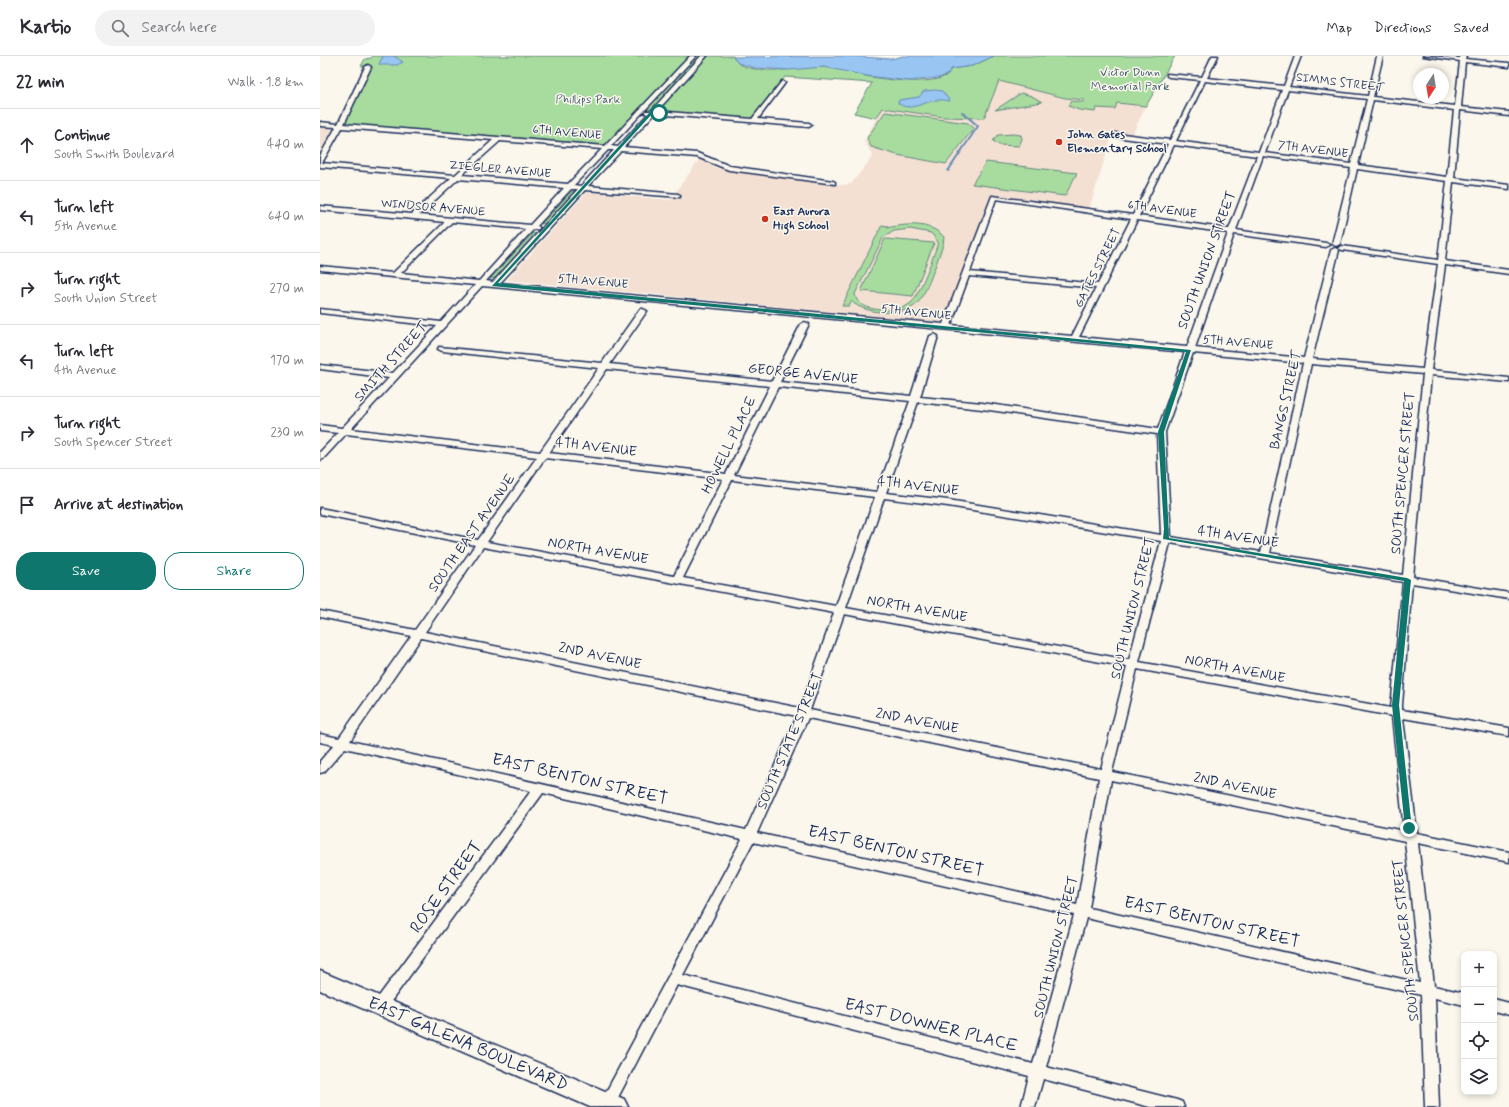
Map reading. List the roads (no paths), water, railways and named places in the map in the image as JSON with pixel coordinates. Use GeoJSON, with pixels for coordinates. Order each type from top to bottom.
{"type":"FeatureCollection","features":[{"type":"Feature","properties":{"kind":"main road","name":"EAST GALENA BOULEVARD"},"geometry":{"type":"LineString","coordinates":[[320,980],[609,1106]]}},
{"type":"Feature","properties":{"kind":"street","name":"SMITH STREET"},"geometry":{"type":"LineString","coordinates":[[320,457],[606,147],[693,56]]}},
{"type":"Feature","properties":{"kind":"street"},"geometry":{"type":"LineString","coordinates":[[494,284],[617,148],[704,56]]}},
{"type":"Feature","properties":{"kind":"street","name":"GATES STREET"},"geometry":{"type":"LineString","coordinates":[[1074,340],[1136,218],[1215,56]]}},
{"type":"Feature","properties":{"kind":"street","name":"SOUTH UNION STREET"},"geometry":{"type":"LineString","coordinates":[[1028,1107],[1082,911],[1106,774],[1166,539],[1167,529],[1161,432],[1232,231],[1298,56]]}},
{"type":"Feature","properties":{"kind":"street","name":"BANGS STREET"},"geometry":{"type":"LineString","coordinates":[[1265,555],[1308,362],[1337,247],[1380,56]]}},
{"type":"Feature","properties":{"kind":"street"},"geometry":{"type":"LineString","coordinates":[[1426,56],[1463,58],[1509,65]]}},
{"type":"Feature","properties":{"kind":"street","name":"SOUTH SPENCER STREET"},"geometry":{"type":"LineString","coordinates":[[1432,1107],[1428,990],[1396,713],[1427,373],[1442,262],[1463,58]]}},
{"type":"Feature","properties":{"kind":"street"},"geometry":{"type":"LineString","coordinates":[[683,66],[693,67]]}},
{"type":"Feature","properties":{"kind":"street"},"geometry":{"type":"LineString","coordinates":[[320,162],[340,126],[368,67]]}},
{"type":"Feature","properties":{"kind":"street","name":"SIMMS STREET"},"geometry":{"type":"LineString","coordinates":[[1169,75],[1509,114]]}},
{"type":"Feature","properties":{"kind":"street"},"geometry":{"type":"LineString","coordinates":[[754,120],[782,82]]}},
{"type":"Feature","properties":{"kind":"street"},"geometry":{"type":"LineString","coordinates":[[640,112],[809,125]]}},
{"type":"Feature","properties":{"kind":"street","name":"6TH AVENUE"},"geometry":{"type":"LineString","coordinates":[[320,124],[701,156],[729,168],[833,183]]}},
{"type":"Feature","properties":{"kind":"street","name":"7TH AVENUE"},"geometry":{"type":"LineString","coordinates":[[1115,136],[1509,187]]}},
{"type":"Feature","properties":{"kind":"street"},"geometry":{"type":"LineString","coordinates":[[413,217],[499,138]]}},
{"type":"Feature","properties":{"kind":"street","name":"ZIEGLER AVENUE"},"geometry":{"type":"LineString","coordinates":[[320,166],[678,196]]}},
{"type":"Feature","properties":{"kind":"street","name":"6TH AVENUE"},"geometry":{"type":"LineString","coordinates":[[966,274],[994,197],[1326,245],[1328,248],[1337,247]]}},
{"type":"Feature","properties":{"kind":"street","name":"WINDSOR AVENUE"},"geometry":{"type":"LineString","coordinates":[[320,208],[545,229]]}},
{"type":"Feature","properties":{"kind":"street"},"geometry":{"type":"LineString","coordinates":[[395,274],[450,220]]}},
{"type":"Feature","properties":{"kind":"street"},"geometry":{"type":"LineString","coordinates":[[1337,247],[1509,272]]}},
{"type":"Feature","properties":{"kind":"street","name":"5TH AVENUE"},"geometry":{"type":"LineString","coordinates":[[320,268],[1509,380]]}},
{"type":"Feature","properties":{"kind":"street"},"geometry":{"type":"LineString","coordinates":[[946,328],[966,274],[1101,286]]}},
{"type":"Feature","properties":{"kind":"street","name":"SOUTH EAST AVENUE"},"geometry":{"type":"LineString","coordinates":[[320,769],[342,743],[419,634],[643,311]]}},
{"type":"Feature","properties":{"kind":"street"},"geometry":{"type":"LineString","coordinates":[[320,312],[442,324]]}},
{"type":"Feature","properties":{"kind":"street","name":"HOWELL PLACE"},"geometry":{"type":"LineString","coordinates":[[678,579],[805,324]]}},
{"type":"Feature","properties":{"kind":"street","name":"SOUTH STATE STREET"},"geometry":{"type":"LineString","coordinates":[[609,1106],[750,836],[804,714],[915,398],[934,336]]}},
{"type":"Feature","properties":{"kind":"street","name":"GEORGE AVENUE"},"geometry":{"type":"LineString","coordinates":[[442,349],[915,398],[990,407],[1161,432]]}},
{"type":"Feature","properties":{"kind":"street"},"geometry":{"type":"LineString","coordinates":[[320,367],[396,376]]}},
{"type":"Feature","properties":{"kind":"street","name":"4TH AVENUE"},"geometry":{"type":"LineString","coordinates":[[320,428],[948,503],[1509,596]]}},
{"type":"Feature","properties":{"kind":"street","name":"NORTH AVENUE"},"geometry":{"type":"LineString","coordinates":[[320,511],[482,544],[678,579],[1396,713],[1509,732]]}},
{"type":"Feature","properties":{"kind":"street","name":"2ND AVENUE"},"geometry":{"type":"LineString","coordinates":[[320,614],[1509,857]]}},
{"type":"Feature","properties":{"kind":"street","name":"EAST BENTON STREET"},"geometry":{"type":"LineString","coordinates":[[320,738],[1461,998]]}},
{"type":"Feature","properties":{"kind":"street","name":"ROSE STREET"},"geometry":{"type":"LineString","coordinates":[[380,1007],[540,788]]}},
{"type":"Feature","properties":{"kind":"street","name":"EAST DOWNER PLACE"},"geometry":{"type":"LineString","coordinates":[[675,979],[1177,1107]]}},
{"type":"Feature","properties":{"kind":"street"},"geometry":{"type":"LineString","coordinates":[[1497,1006],[1509,1009]]}},
{"type":"Feature","properties":{"kind":"water"},"geometry":{"type":"Polygon","coordinates":[[[383,56],[394,56],[403,62],[397,65],[380,65],[379,64],[383,56]]]}},
{"type":"Feature","properties":{"kind":"water"},"geometry":{"type":"Polygon","coordinates":[[[849,56],[891,59],[903,56],[994,56],[972,66],[951,69],[948,74],[939,78],[909,81],[867,76],[824,67],[789,70],[755,68],[738,63],[733,57],[849,56]]]}},
{"type":"Feature","properties":{"kind":"water"},"geometry":{"type":"Polygon","coordinates":[[[924,91],[942,91],[950,101],[937,100],[912,107],[902,106],[898,103],[899,100],[919,97],[924,91]]]}},
{"type":"Feature","properties":{"kind":"waterway"},"geometry":{"type":"LineString","coordinates":[[948,171],[978,126],[962,112]]}},
{"type":"Feature","properties":{"kind":"place","name":"John Gates Elementary School"},"geometry":{"type":"Point","coordinates":[1059,142]}},
{"type":"Feature","properties":{"kind":"place","name":"East Aurora High School"},"geometry":{"type":"Point","coordinates":[765,219]}},
{"type":"Feature","properties":{"kind":"park label","name":"Victor Dunn Memorial Park"},"geometry":{"type":"Point","coordinates":[1130,80]}},
{"type":"Feature","properties":{"kind":"park label","name":"Phillips Park"},"geometry":{"type":"Point","coordinates":[588,100]}}]}
